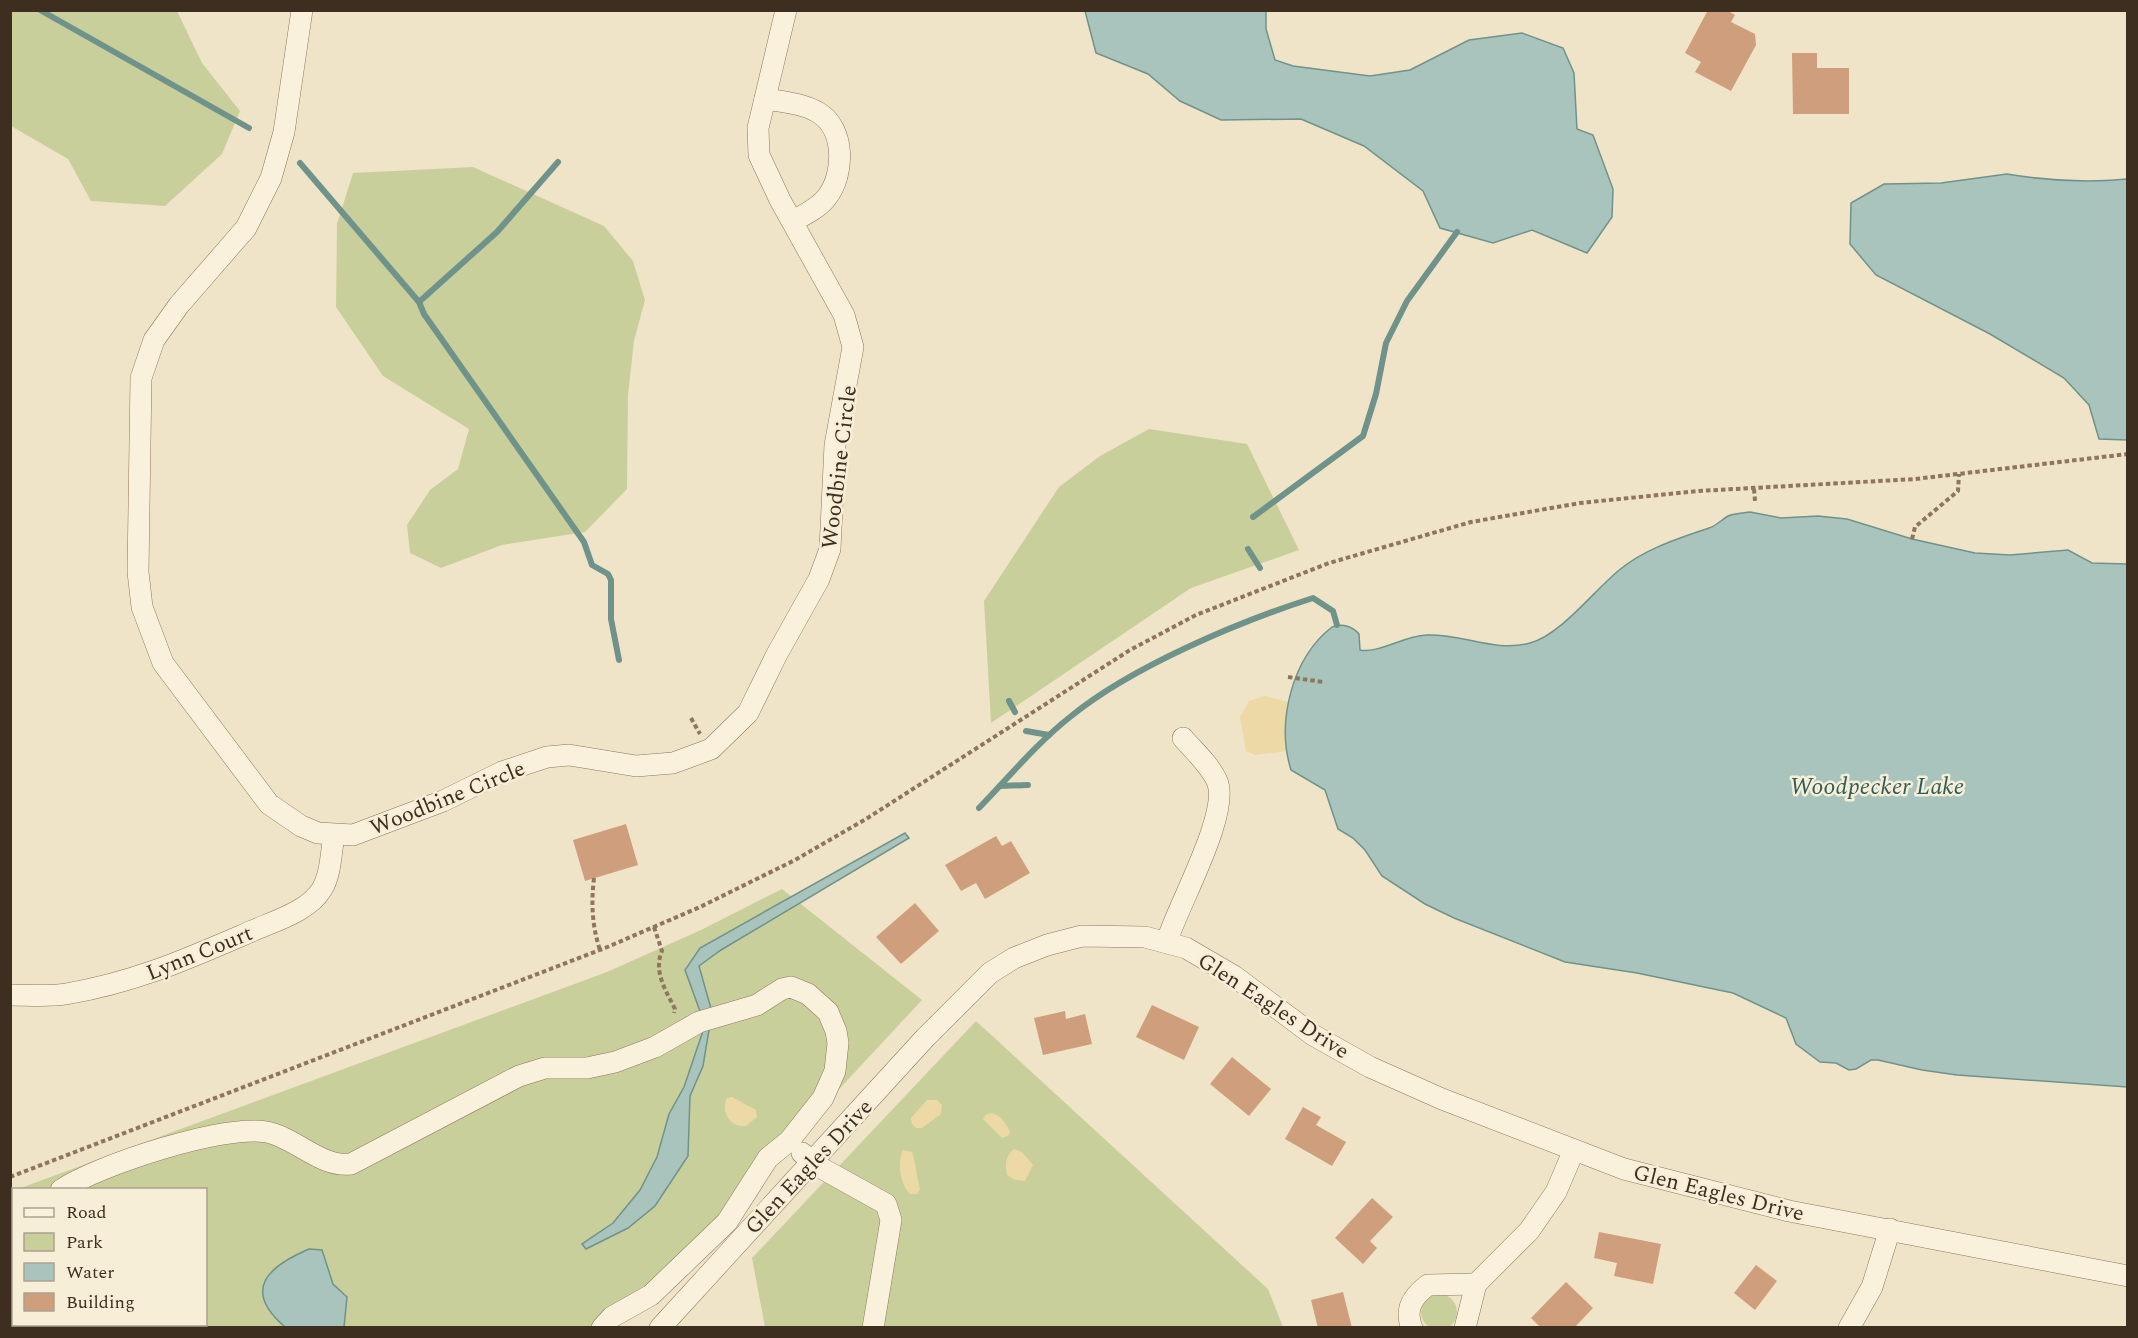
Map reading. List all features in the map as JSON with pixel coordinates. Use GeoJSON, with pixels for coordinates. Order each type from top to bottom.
{"type":"FeatureCollection","features":[{"type":"Feature","properties":{"kind":"street","name":"Woodbine Circle"},"geometry":{"type":"LineString","coordinates":[[302,10],[284,132],[271,178],[246,228],[179,305],[154,340],[141,378],[138,572],[142,607],[163,663],[270,804],[301,826],[318,833],[334,835],[353,835],[383,825],[443,801],[502,772],[547,757],[569,755],[636,766],[673,763],[711,749],[748,713],[777,654],[819,579],[830,549],[835,445],[853,347],[844,315],[759,154],[758,128],[786,10]]}},
{"type":"Feature","properties":{"kind":"street"},"geometry":{"type":"LineString","coordinates":[[765,99],[798,105],[819,113],[834,126],[840,153],[837,174],[828,197],[793,221]]}},
{"type":"Feature","properties":{"kind":"street"},"geometry":{"type":"LineString","coordinates":[[1167,941],[1176,912],[1215,826],[1220,801],[1218,782],[1183,738]]}},
{"type":"Feature","properties":{"kind":"street","name":"Lynn Court"},"geometry":{"type":"LineString","coordinates":[[10,996],[63,995],[145,976],[196,957],[286,916],[310,902],[322,890],[327,878],[334,835]]}},
{"type":"Feature","properties":{"kind":"street","name":"Glen Eagles Drive"},"geometry":{"type":"LineString","coordinates":[[660,1328],[926,1038],[990,973],[1014,958],[1047,945],[1082,936],[1122,935],[1167,941],[1204,957],[1313,1035],[1370,1067],[1442,1099],[1574,1150],[1676,1184],[1789,1211],[2127,1276]]}},
{"type":"Feature","properties":{"kind":"street"},"geometry":{"type":"LineString","coordinates":[[66,1188],[153,1152],[211,1136],[250,1131],[282,1137],[328,1161],[341,1165],[351,1164],[519,1076],[544,1068],[586,1068],[615,1062],[655,1047],[699,1022],[757,1005],[782,989],[791,987],[808,994],[828,1012],[838,1043],[835,1071],[823,1098],[789,1141],[768,1158],[727,1222],[651,1295],[612,1317],[602,1328]]}},
{"type":"Feature","properties":{"kind":"street"},"geometry":{"type":"LineString","coordinates":[[789,1141],[812,1161],[886,1204],[890,1212],[891,1220],[873,1328]]}},
{"type":"Feature","properties":{"kind":"street"},"geometry":{"type":"LineString","coordinates":[[1465,1328],[1476,1284],[1528,1231],[1556,1192],[1574,1150]]}},
{"type":"Feature","properties":{"kind":"street"},"geometry":{"type":"LineString","coordinates":[[1849,1328],[1872,1287],[1890,1229]]}},
{"type":"Feature","properties":{"kind":"street"},"geometry":{"type":"LineString","coordinates":[[1412,1328],[1409,1312],[1412,1299],[1428,1285],[1476,1284]]}},
{"type":"Feature","properties":{"kind":"path"},"geometry":{"type":"LineString","coordinates":[[10,1177],[600,950],[748,884],[816,848],[1130,650],[1196,615],[1350,556],[1471,522],[1580,503],[1959,474],[2127,454]]}},
{"type":"Feature","properties":{"kind":"path"},"geometry":{"type":"LineString","coordinates":[[1912,539],[1915,527],[1958,491],[1959,474]]}},
{"type":"Feature","properties":{"kind":"path"},"geometry":{"type":"LineString","coordinates":[[1754,489],[1755,501]]}},
{"type":"Feature","properties":{"kind":"path"},"geometry":{"type":"LineString","coordinates":[[1288,677],[1323,682]]}},
{"type":"Feature","properties":{"kind":"path"},"geometry":{"type":"LineString","coordinates":[[594,878],[591,898],[593,929],[600,950]]}},
{"type":"Feature","properties":{"kind":"path"},"geometry":{"type":"LineString","coordinates":[[654,927],[662,951],[658,959],[662,982],[675,1009],[672,1022],[655,1047]]}},
{"type":"Feature","properties":{"kind":"green space"},"geometry":{"type":"Polygon","coordinates":[[[11,10],[177,11],[202,63],[240,111],[222,154],[165,206],[91,201],[68,159],[11,126],[11,10]]]}},
{"type":"Feature","properties":{"kind":"green space"},"geometry":{"type":"Polygon","coordinates":[[[473,167],[604,226],[633,261],[645,300],[634,341],[628,395],[627,489],[585,532],[502,545],[441,568],[410,553],[407,525],[430,490],[458,469],[469,429],[383,376],[336,307],[337,224],[353,173],[473,167]]]}},
{"type":"Feature","properties":{"kind":"green space"},"geometry":{"type":"Polygon","coordinates":[[[1149,429],[1247,444],[1299,550],[1191,588],[991,723],[984,601],[1059,487],[1100,456],[1149,429]]]}},
{"type":"Feature","properties":{"kind":"green space"},"geometry":{"type":"Polygon","coordinates":[[[782,889],[922,1000],[618,1327],[11,1327],[10,1192],[12,1191],[12,1326],[207,1326],[207,1188],[21,1188],[607,972],[701,930],[782,889]]]}},
{"type":"Feature","properties":{"kind":"green space"},"geometry":{"type":"Polygon","coordinates":[[[976,1021],[1268,1289],[1283,1327],[765,1327],[752,1258],[976,1021]]]}},
{"type":"Feature","properties":{"kind":"green space"},"geometry":{"type":"Polygon","coordinates":[[[1439,1294],[1452,1299],[1457,1312],[1452,1325],[1439,1330],[1426,1325],[1421,1312],[1426,1299],[1439,1294]]]}},
{"type":"Feature","properties":{"kind":"sand"},"geometry":{"type":"Polygon","coordinates":[[[1265,696],[1288,702],[1288,751],[1255,755],[1246,751],[1240,717],[1249,701],[1265,696]]]}},
{"type":"Feature","properties":{"kind":"sand"},"geometry":{"type":"Polygon","coordinates":[[[732,1097],[756,1110],[757,1117],[746,1126],[735,1124],[728,1118],[725,1103],[727,1098],[732,1097]]]}},
{"type":"Feature","properties":{"kind":"sand"},"geometry":{"type":"Polygon","coordinates":[[[927,1100],[937,1100],[942,1105],[941,1114],[922,1128],[916,1128],[911,1118],[927,1100]]]}},
{"type":"Feature","properties":{"kind":"sand"},"geometry":{"type":"Polygon","coordinates":[[[991,1113],[1005,1122],[1010,1132],[1008,1136],[1002,1138],[983,1119],[991,1113]]]}},
{"type":"Feature","properties":{"kind":"sand"},"geometry":{"type":"Polygon","coordinates":[[[1014,1149],[1022,1152],[1033,1165],[1025,1181],[1015,1180],[1007,1175],[1006,1161],[1014,1149]]]}},
{"type":"Feature","properties":{"kind":"sand"},"geometry":{"type":"Polygon","coordinates":[[[903,1150],[912,1152],[920,1189],[917,1194],[910,1194],[902,1179],[900,1161],[903,1150]]]}},
{"type":"Feature","properties":{"kind":"water"},"geometry":{"type":"Polygon","coordinates":[[[1085,11],[1266,11],[1266,29],[1275,60],[1293,66],[1370,76],[1410,70],[1469,40],[1522,33],[1563,48],[1574,73],[1577,129],[1593,135],[1613,189],[1612,217],[1587,253],[1532,230],[1493,243],[1440,228],[1423,191],[1364,146],[1301,119],[1221,120],[1180,101],[1148,74],[1096,53],[1085,11]]]}},
{"type":"Feature","properties":{"kind":"water"},"geometry":{"type":"Polygon","coordinates":[[[2007,174],[2067,181],[2127,179],[2127,440],[2099,439],[2089,405],[2064,378],[1990,334],[1876,275],[1850,244],[1851,203],[1884,184],[1941,183],[2007,174]]]}},
{"type":"Feature","properties":{"kind":"water","name":"Woodpecker Lake"},"geometry":{"type":"Polygon","coordinates":[[[1750,512],[1781,518],[1818,516],[1847,519],[1912,539],[1975,553],[2010,555],[2068,550],[2092,563],[2127,564],[2127,1087],[1957,1075],[1878,1060],[1871,1060],[1856,1069],[1849,1070],[1836,1063],[1820,1062],[1796,1044],[1786,1018],[1733,993],[1637,973],[1565,962],[1454,918],[1425,904],[1382,876],[1365,850],[1353,838],[1338,829],[1325,790],[1291,770],[1285,732],[1291,692],[1297,673],[1307,656],[1318,640],[1332,627],[1343,625],[1356,631],[1359,634],[1360,650],[1367,651],[1426,635],[1439,635],[1504,646],[1530,643],[1553,631],[1628,563],[1661,545],[1712,527],[1730,515],[1750,512]]]}},
{"type":"Feature","properties":{"kind":"water"},"geometry":{"type":"Polygon","coordinates":[[[905,833],[909,838],[721,950],[699,966],[712,1012],[703,1066],[690,1096],[688,1156],[655,1206],[628,1228],[586,1249],[582,1244],[613,1223],[640,1190],[657,1157],[669,1114],[684,1087],[705,1025],[685,970],[700,948],[905,833]]]}},
{"type":"Feature","properties":{"kind":"water"},"geometry":{"type":"Polygon","coordinates":[[[11,1249],[12,1303],[11,1304],[11,1249]]]}},
{"type":"Feature","properties":{"kind":"water"},"geometry":{"type":"Polygon","coordinates":[[[309,1249],[322,1250],[333,1284],[347,1297],[344,1327],[285,1327],[272,1314],[265,1302],[263,1291],[265,1281],[272,1272],[281,1264],[309,1249]]]}},
{"type":"Feature","properties":{"kind":"building"},"geometry":{"type":"Polygon","coordinates":[[[1708,10],[1727,10],[1735,15],[1731,22],[1755,34],[1756,45],[1731,91],[1695,72],[1701,62],[1685,53],[1708,10]]]}},
{"type":"Feature","properties":{"kind":"building"},"geometry":{"type":"Polygon","coordinates":[[[1792,53],[1817,53],[1817,68],[1849,68],[1849,114],[1793,114],[1792,53]]]}},
{"type":"Feature","properties":{"kind":"building"},"geometry":{"type":"Polygon","coordinates":[[[626,824],[638,865],[585,881],[573,840],[626,824]]]}},
{"type":"Feature","properties":{"kind":"building"},"geometry":{"type":"Polygon","coordinates":[[[996,836],[1002,846],[1011,841],[1030,873],[985,899],[976,883],[961,891],[945,865],[996,836]]]}},
{"type":"Feature","properties":{"kind":"building"},"geometry":{"type":"Polygon","coordinates":[[[915,903],[939,931],[901,964],[876,937],[915,903]]]}},
{"type":"Feature","properties":{"kind":"building"},"geometry":{"type":"Polygon","coordinates":[[[1152,1005],[1199,1027],[1184,1060],[1136,1037],[1152,1005]]]}},
{"type":"Feature","properties":{"kind":"building"},"geometry":{"type":"Polygon","coordinates":[[[1065,1011],[1066,1019],[1085,1014],[1092,1044],[1043,1055],[1034,1018],[1065,1011]]]}},
{"type":"Feature","properties":{"kind":"building"},"geometry":{"type":"Polygon","coordinates":[[[1232,1057],[1271,1089],[1249,1116],[1210,1084],[1232,1057]]]}},
{"type":"Feature","properties":{"kind":"building"},"geometry":{"type":"Polygon","coordinates":[[[1303,1107],[1321,1117],[1316,1125],[1346,1142],[1332,1166],[1285,1139],[1303,1107]]]}},
{"type":"Feature","properties":{"kind":"building"},"geometry":{"type":"Polygon","coordinates":[[[1372,1198],[1393,1217],[1370,1241],[1377,1248],[1363,1264],[1335,1238],[1372,1198]]]}},
{"type":"Feature","properties":{"kind":"building"},"geometry":{"type":"Polygon","coordinates":[[[1599,1232],[1661,1244],[1653,1284],[1614,1276],[1617,1263],[1594,1258],[1599,1232]]]}},
{"type":"Feature","properties":{"kind":"building"},"geometry":{"type":"Polygon","coordinates":[[[1756,1265],[1777,1281],[1755,1310],[1734,1293],[1756,1265]]]}},
{"type":"Feature","properties":{"kind":"building"},"geometry":{"type":"Polygon","coordinates":[[[1566,1282],[1593,1308],[1574,1328],[1541,1328],[1531,1318],[1566,1282]]]}},
{"type":"Feature","properties":{"kind":"building"},"geometry":{"type":"Polygon","coordinates":[[[1343,1292],[1352,1328],[1318,1328],[1311,1300],[1343,1292]]]}},
{"type":"Feature","properties":{"kind":"waterway"},"geometry":{"type":"LineString","coordinates":[[40,10],[249,128]]}},
{"type":"Feature","properties":{"kind":"waterway"},"geometry":{"type":"LineString","coordinates":[[419,302],[497,232],[558,162]]}},
{"type":"Feature","properties":{"kind":"waterway"},"geometry":{"type":"LineString","coordinates":[[300,163],[419,302],[424,314],[584,542],[592,565],[608,574],[611,580],[611,619],[619,660]]}},
{"type":"Feature","properties":{"kind":"waterway"},"geometry":{"type":"LineString","coordinates":[[1253,517],[1363,436],[1376,394],[1386,343],[1407,301],[1457,232]]}},
{"type":"Feature","properties":{"kind":"waterway"},"geometry":{"type":"LineString","coordinates":[[1248,549],[1260,568]]}},
{"type":"Feature","properties":{"kind":"waterway"},"geometry":{"type":"LineString","coordinates":[[979,808],[1034,749],[1070,717],[1123,681],[1154,664],[1219,633],[1313,598],[1333,611],[1337,625]]}},
{"type":"Feature","properties":{"kind":"waterway"},"geometry":{"type":"LineString","coordinates":[[1009,701],[1015,712]]}},
{"type":"Feature","properties":{"kind":"waterway"},"geometry":{"type":"LineString","coordinates":[[1026,731],[1049,735]]}},
{"type":"Feature","properties":{"kind":"waterway"},"geometry":{"type":"LineString","coordinates":[[1000,786],[1028,785]]}}]}
